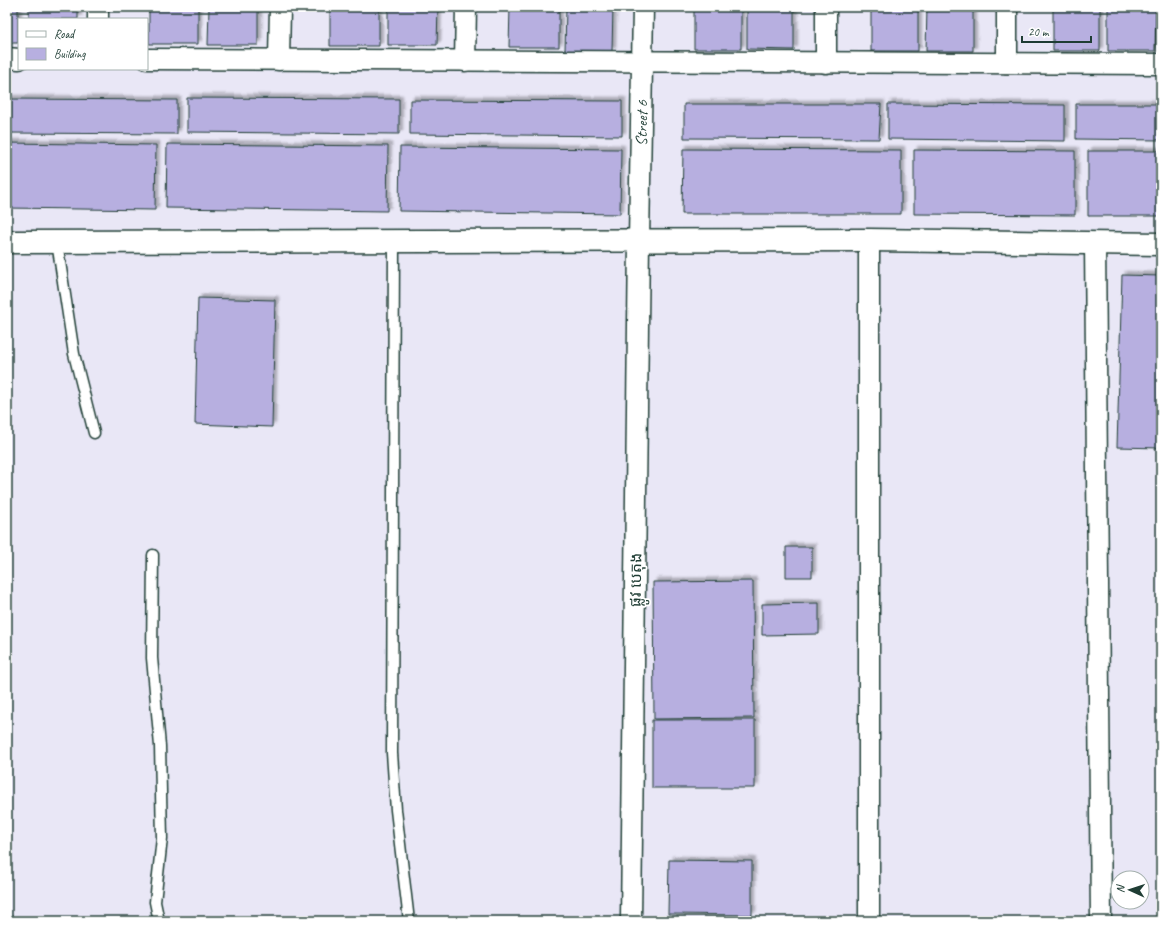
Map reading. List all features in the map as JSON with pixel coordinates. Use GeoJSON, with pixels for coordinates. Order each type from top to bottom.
{"type":"FeatureCollection","features":[{"type":"Feature","properties":{"kind":"street"},"geometry":{"type":"LineString","coordinates":[[98,7],[98,18]]}},
{"type":"Feature","properties":{"kind":"street"},"geometry":{"type":"LineString","coordinates":[[279,60],[280,7]]}},
{"type":"Feature","properties":{"kind":"street"},"geometry":{"type":"LineString","coordinates":[[465,61],[466,7]]}},
{"type":"Feature","properties":{"kind":"street","name":"Street 6"},"geometry":{"type":"LineString","coordinates":[[639,240],[643,7]]}},
{"type":"Feature","properties":{"kind":"street"},"geometry":{"type":"LineString","coordinates":[[826,7],[826,62]]}},
{"type":"Feature","properties":{"kind":"street"},"geometry":{"type":"LineString","coordinates":[[1007,7],[1007,63]]}},
{"type":"Feature","properties":{"kind":"street"},"geometry":{"type":"LineString","coordinates":[[7,58],[18,58]]}},
{"type":"Feature","properties":{"kind":"street"},"geometry":{"type":"LineString","coordinates":[[148,59],[1161,64]]}},
{"type":"Feature","properties":{"kind":"street","name":"ផ្លូវ បេតុង"},"geometry":{"type":"LineString","coordinates":[[632,921],[639,240]]}},
{"type":"Feature","properties":{"kind":"street"},"geometry":{"type":"LineString","coordinates":[[869,240],[869,921]]}},
{"type":"Feature","properties":{"kind":"street"},"geometry":{"type":"LineString","coordinates":[[7,242],[869,240],[1161,244]]}},
{"type":"Feature","properties":{"kind":"street"},"geometry":{"type":"LineString","coordinates":[[1095,243],[1100,921]]}},
{"type":"Feature","properties":{"kind":"lane"},"geometry":{"type":"LineString","coordinates":[[394,241],[392,752],[396,810],[409,921]]}},
{"type":"Feature","properties":{"kind":"lane"},"geometry":{"type":"LineString","coordinates":[[57,242],[74,354],[94,433]]}},
{"type":"Feature","properties":{"kind":"lane"},"geometry":{"type":"LineString","coordinates":[[153,555],[152,658],[160,746],[162,838],[155,902],[159,921]]}},
{"type":"Feature","properties":{"kind":"building"},"geometry":{"type":"Polygon","coordinates":[[[7,7],[18,7],[18,43],[7,43],[7,7]]]}},
{"type":"Feature","properties":{"kind":"building"},"geometry":{"type":"Polygon","coordinates":[[[29,7],[78,7],[78,18],[29,18],[29,7]]]}},
{"type":"Feature","properties":{"kind":"building"},"geometry":{"type":"Polygon","coordinates":[[[149,7],[198,7],[198,44],[149,44],[149,7]]]}},
{"type":"Feature","properties":{"kind":"building"},"geometry":{"type":"Polygon","coordinates":[[[209,7],[258,7],[258,45],[208,45],[209,7]]]}},
{"type":"Feature","properties":{"kind":"building"},"geometry":{"type":"Polygon","coordinates":[[[330,7],[379,7],[379,46],[330,46],[330,7]]]}},
{"type":"Feature","properties":{"kind":"building"},"geometry":{"type":"Polygon","coordinates":[[[388,7],[438,7],[437,45],[388,45],[388,7]]]}},
{"type":"Feature","properties":{"kind":"building"},"geometry":{"type":"Polygon","coordinates":[[[510,7],[559,7],[559,47],[509,47],[510,7]]]}},
{"type":"Feature","properties":{"kind":"building"},"geometry":{"type":"Polygon","coordinates":[[[566,7],[613,7],[612,51],[565,51],[566,7]]]}},
{"type":"Feature","properties":{"kind":"building"},"geometry":{"type":"Polygon","coordinates":[[[694,7],[741,7],[741,49],[694,49],[694,7]]]}},
{"type":"Feature","properties":{"kind":"building"},"geometry":{"type":"Polygon","coordinates":[[[747,7],[794,7],[794,50],[747,49],[747,7]]]}},
{"type":"Feature","properties":{"kind":"building"},"geometry":{"type":"Polygon","coordinates":[[[871,7],[918,7],[918,51],[871,51],[871,7]]]}},
{"type":"Feature","properties":{"kind":"building"},"geometry":{"type":"Polygon","coordinates":[[[927,7],[973,7],[973,51],[926,51],[927,7]]]}},
{"type":"Feature","properties":{"kind":"building"},"geometry":{"type":"Polygon","coordinates":[[[1053,7],[1100,7],[1100,51],[1053,51],[1053,7]]]}},
{"type":"Feature","properties":{"kind":"building"},"geometry":{"type":"Polygon","coordinates":[[[1108,7],[1156,7],[1155,51],[1108,51],[1108,7]]]}},
{"type":"Feature","properties":{"kind":"building"},"geometry":{"type":"Polygon","coordinates":[[[187,98],[399,99],[399,134],[187,132],[187,98]]]}},
{"type":"Feature","properties":{"kind":"building"},"geometry":{"type":"Polygon","coordinates":[[[7,99],[177,100],[177,134],[7,133],[7,99]]]}},
{"type":"Feature","properties":{"kind":"building"},"geometry":{"type":"Polygon","coordinates":[[[410,100],[622,101],[622,136],[410,134],[410,100]]]}},
{"type":"Feature","properties":{"kind":"building"},"geometry":{"type":"Polygon","coordinates":[[[684,104],[881,104],[879,139],[684,138],[684,104]]]}},
{"type":"Feature","properties":{"kind":"building"},"geometry":{"type":"Polygon","coordinates":[[[888,104],[1065,105],[1065,141],[888,139],[888,104]]]}},
{"type":"Feature","properties":{"kind":"building"},"geometry":{"type":"Polygon","coordinates":[[[1076,104],[1161,104],[1161,140],[1076,139],[1076,104]]]}},
{"type":"Feature","properties":{"kind":"building"},"geometry":{"type":"Polygon","coordinates":[[[7,143],[156,145],[155,210],[7,208],[7,143]]]}},
{"type":"Feature","properties":{"kind":"building"},"geometry":{"type":"Polygon","coordinates":[[[167,144],[388,146],[387,211],[166,208],[167,144]]]}},
{"type":"Feature","properties":{"kind":"building"},"geometry":{"type":"Polygon","coordinates":[[[400,147],[621,149],[620,214],[399,211],[400,147]]]}},
{"type":"Feature","properties":{"kind":"building"},"geometry":{"type":"Polygon","coordinates":[[[683,149],[901,150],[901,214],[682,214],[683,149]]]}},
{"type":"Feature","properties":{"kind":"building"},"geometry":{"type":"Polygon","coordinates":[[[914,150],[1075,151],[1075,215],[914,214],[914,150]]]}},
{"type":"Feature","properties":{"kind":"building"},"geometry":{"type":"Polygon","coordinates":[[[1088,151],[1161,151],[1161,216],[1088,216],[1088,151]]]}},
{"type":"Feature","properties":{"kind":"building"},"geometry":{"type":"Polygon","coordinates":[[[1122,275],[1161,276],[1161,448],[1117,447],[1122,275]]]}},
{"type":"Feature","properties":{"kind":"building"},"geometry":{"type":"Polygon","coordinates":[[[198,298],[275,300],[272,427],[195,424],[198,298]]]}},
{"type":"Feature","properties":{"kind":"building"},"geometry":{"type":"Polygon","coordinates":[[[786,547],[812,547],[812,577],[786,577],[786,547]]]}},
{"type":"Feature","properties":{"kind":"building"},"geometry":{"type":"Polygon","coordinates":[[[753,581],[754,718],[654,719],[653,582],[753,581]]]}},
{"type":"Feature","properties":{"kind":"building"},"geometry":{"type":"Polygon","coordinates":[[[819,603],[819,634],[762,635],[762,604],[819,603]]]}},
{"type":"Feature","properties":{"kind":"building"},"geometry":{"type":"Polygon","coordinates":[[[652,720],[755,720],[755,788],[652,788],[652,720]]]}},
{"type":"Feature","properties":{"kind":"building"},"geometry":{"type":"Polygon","coordinates":[[[669,860],[752,861],[752,915],[668,914],[669,860]]]}}]}
